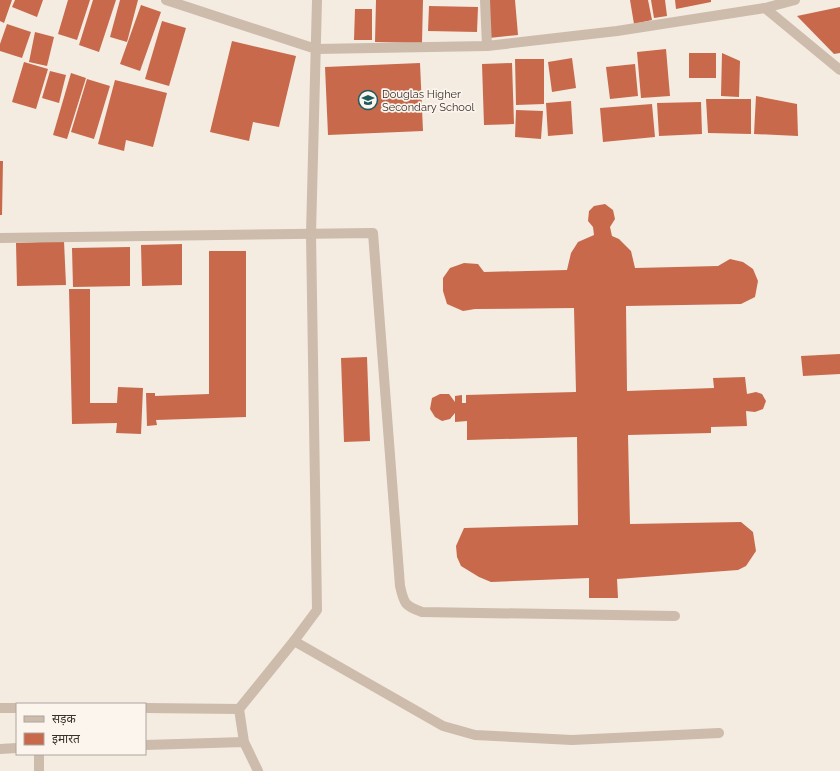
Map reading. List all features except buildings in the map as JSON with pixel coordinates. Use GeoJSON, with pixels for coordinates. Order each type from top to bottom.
{"type":"FeatureCollection","features":[{"type":"Feature","properties":{"kind":"street"},"geometry":{"type":"LineString","coordinates":[[166,0],[316,49],[487,46],[617,32],[765,8],[795,0]]}},
{"type":"Feature","properties":{"kind":"street"},"geometry":{"type":"LineString","coordinates":[[258,771],[244,742],[239,709],[317,610],[311,234],[317,0]]}},
{"type":"Feature","properties":{"kind":"street"},"geometry":{"type":"LineString","coordinates":[[485,0],[487,46]]}},
{"type":"Feature","properties":{"kind":"street"},"geometry":{"type":"LineString","coordinates":[[765,8],[840,70]]}},
{"type":"Feature","properties":{"kind":"street"},"geometry":{"type":"LineString","coordinates":[[0,238],[373,233],[400,586],[403,597],[409,607],[422,612],[675,616]]}},
{"type":"Feature","properties":{"kind":"street"},"geometry":{"type":"LineString","coordinates":[[294,641],[443,726],[475,735],[572,740],[719,733]]}},
{"type":"Feature","properties":{"kind":"street"},"geometry":{"type":"LineString","coordinates":[[0,708],[16,708]]}},
{"type":"Feature","properties":{"kind":"street"},"geometry":{"type":"LineString","coordinates":[[146,708],[239,709]]}},
{"type":"Feature","properties":{"kind":"street"},"geometry":{"type":"LineString","coordinates":[[146,745],[244,742]]}},
{"type":"Feature","properties":{"kind":"street"},"geometry":{"type":"LineString","coordinates":[[0,749],[16,748]]}},
{"type":"Feature","properties":{"kind":"street"},"geometry":{"type":"LineString","coordinates":[[39,755],[39,771]]}},
{"type":"Feature","properties":{"kind":"place","name":"Douglas Higher Secondary School"},"geometry":{"type":"Point","coordinates":[368,100]}}]}
